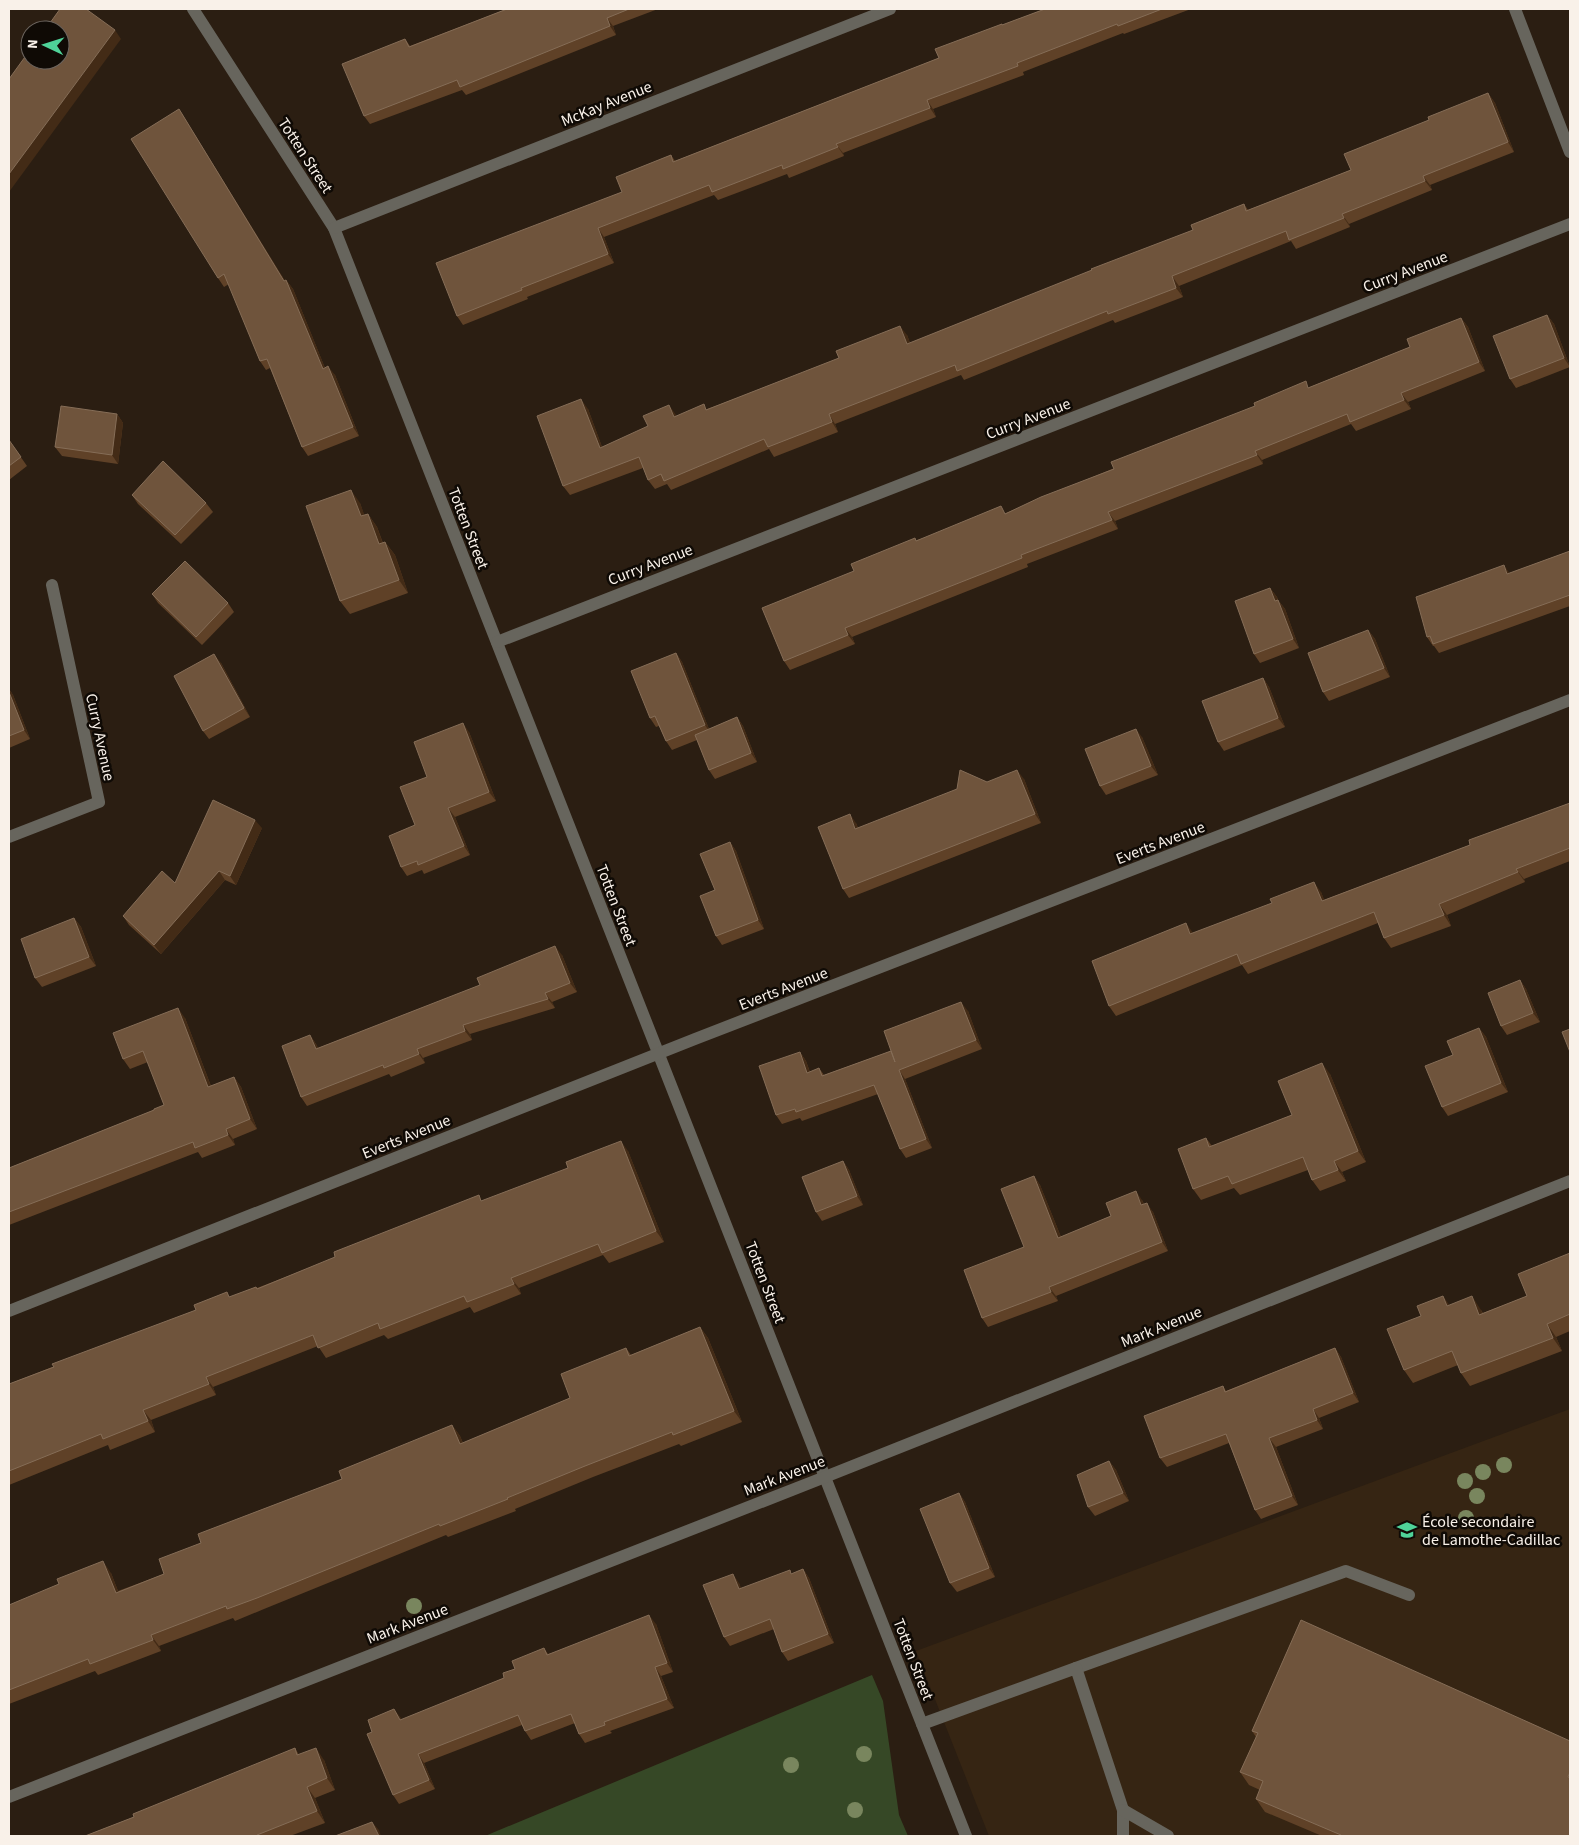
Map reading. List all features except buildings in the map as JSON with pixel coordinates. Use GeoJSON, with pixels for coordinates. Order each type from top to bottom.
{"type":"FeatureCollection","features":[{"type":"Feature","properties":{"kind":"street","name":"Totten Street"},"geometry":{"type":"LineString","coordinates":[[193,9],[334,228],[966,1836]]}},
{"type":"Feature","properties":{"kind":"street","name":"McKay Avenue"},"geometry":{"type":"LineString","coordinates":[[334,228],[890,9]]}},
{"type":"Feature","properties":{"kind":"street"},"geometry":{"type":"LineString","coordinates":[[1514,9],[1570,152]]}},
{"type":"Feature","properties":{"kind":"street","name":"Curry Avenue"},"geometry":{"type":"LineString","coordinates":[[497,642],[1570,224]]}},
{"type":"Feature","properties":{"kind":"street","name":"Curry Avenue"},"geometry":{"type":"LineString","coordinates":[[9,837],[99,802],[52,584]]}},
{"type":"Feature","properties":{"kind":"street","name":"Everts Avenue"},"geometry":{"type":"LineString","coordinates":[[9,1311],[658,1054],[1570,700]]}},
{"type":"Feature","properties":{"kind":"street","name":"Mark Avenue"},"geometry":{"type":"LineString","coordinates":[[9,1797],[825,1477],[1570,1181]]}},
{"type":"Feature","properties":{"kind":"street"},"geometry":{"type":"LineString","coordinates":[[922,1724],[1346,1571],[1410,1595]]}},
{"type":"Feature","properties":{"kind":"street"},"geometry":{"type":"LineString","coordinates":[[1076,1668],[1123,1810],[1123,1836]]}},
{"type":"Feature","properties":{"kind":"street"},"geometry":{"type":"LineString","coordinates":[[1123,1810],[1168,1836]]}},
{"type":"Feature","properties":{"kind":"shaded area","name":"École secondaire de Lamothe-Cadillac"},"geometry":{"type":"Polygon","coordinates":[[[1570,1409],[1570,1836],[989,1836],[916,1651],[1570,1409]]]}},
{"type":"Feature","properties":{"kind":"green space"},"geometry":{"type":"Polygon","coordinates":[[[872,1675],[883,1701],[899,1815],[908,1836],[485,1836],[872,1675]]]}},
{"type":"Feature","properties":{"kind":"place","name":"École secondaire de Lamothe-Cadillac"},"geometry":{"type":"Point","coordinates":[1407,1530]}}]}
